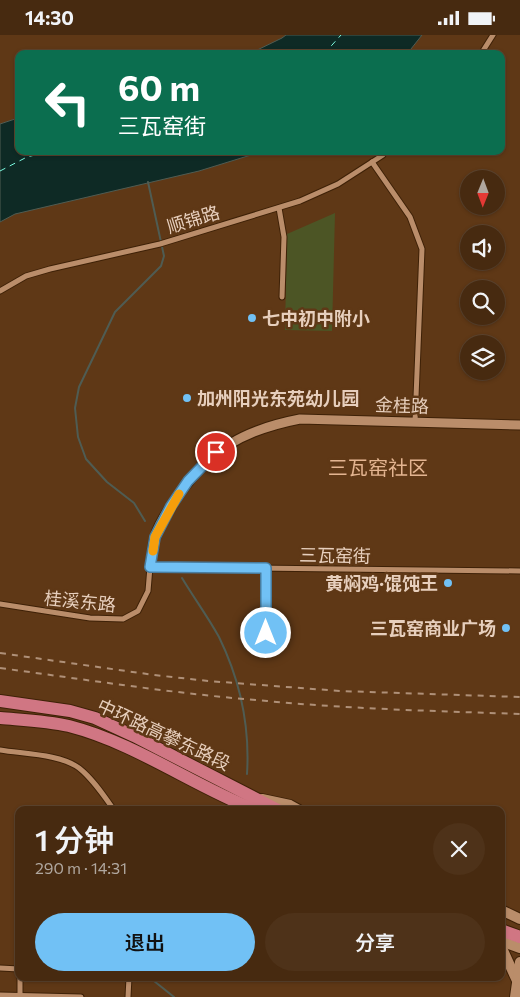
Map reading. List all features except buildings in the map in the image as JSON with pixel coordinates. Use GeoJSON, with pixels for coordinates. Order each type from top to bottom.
{"type":"FeatureCollection","features":[{"type":"Feature","properties":{"kind":"main road","name":"中环路高攀东路段"},"geometry":{"type":"LineString","coordinates":[[0,701],[70,711],[95,718],[134,736],[248,806]]}},
{"type":"Feature","properties":{"kind":"main road","name":"中环路高攀东路段"},"geometry":{"type":"LineString","coordinates":[[0,718],[67,725],[91,733],[131,749],[248,806]]}},
{"type":"Feature","properties":{"kind":"main road"},"geometry":{"type":"LineString","coordinates":[[270,806],[292,806]]}},
{"type":"Feature","properties":{"kind":"main road"},"geometry":{"type":"LineString","coordinates":[[505,912],[520,919]]}},
{"type":"Feature","properties":{"kind":"main road"},"geometry":{"type":"LineString","coordinates":[[505,923],[520,929]]}},
{"type":"Feature","properties":{"kind":"main road"},"geometry":{"type":"LineString","coordinates":[[505,931],[520,937]]}},
{"type":"Feature","properties":{"kind":"main road"},"geometry":{"type":"LineString","coordinates":[[505,942],[520,948]]}},
{"type":"Feature","properties":{"kind":"main road"},"geometry":{"type":"LineString","coordinates":[[505,954],[518,983]]}},
{"type":"Feature","properties":{"kind":"main road"},"geometry":{"type":"LineString","coordinates":[[514,997],[518,983],[520,962]]}},
{"type":"Feature","properties":{"kind":"street"},"geometry":{"type":"LineString","coordinates":[[484,50],[493,35]]}},
{"type":"Feature","properties":{"kind":"street","name":"顺锦路"},"geometry":{"type":"LineString","coordinates":[[0,291],[26,276],[160,244],[300,201],[338,184],[383,155]]}},
{"type":"Feature","properties":{"kind":"street"},"geometry":{"type":"LineString","coordinates":[[372,162],[410,217],[422,249],[415,422]]}},
{"type":"Feature","properties":{"kind":"street"},"geometry":{"type":"LineString","coordinates":[[279,208],[284,237],[282,297]]}},
{"type":"Feature","properties":{"kind":"street","name":"金桂路"},"geometry":{"type":"LineString","coordinates":[[150,567],[155,537],[171,506],[188,481],[216,452],[254,430],[300,419],[520,425]]}},
{"type":"Feature","properties":{"kind":"street","name":"三瓦窑街"},"geometry":{"type":"LineString","coordinates":[[150,567],[520,571]]}},
{"type":"Feature","properties":{"kind":"street","name":"桂溪东路"},"geometry":{"type":"LineString","coordinates":[[0,604],[90,618],[122,619],[138,611],[148,591],[150,567]]}},
{"type":"Feature","properties":{"kind":"street"},"geometry":{"type":"LineString","coordinates":[[266,568],[266,633]]}},
{"type":"Feature","properties":{"kind":"street"},"geometry":{"type":"LineString","coordinates":[[0,750],[56,758],[79,768],[102,792],[111,806]]}},
{"type":"Feature","properties":{"kind":"street"},"geometry":{"type":"LineString","coordinates":[[0,968],[15,969]]}},
{"type":"Feature","properties":{"kind":"street"},"geometry":{"type":"LineString","coordinates":[[20,981],[20,996]]}},
{"type":"Feature","properties":{"kind":"street"},"geometry":{"type":"LineString","coordinates":[[128,997],[129,981]]}},
{"type":"Feature","properties":{"kind":"street"},"geometry":{"type":"LineString","coordinates":[[0,995],[81,997]]}},
{"type":"Feature","properties":{"kind":"green space"},"geometry":{"type":"Polygon","coordinates":[[[335,213],[332,331],[285,330],[287,234],[335,213]]]}},
{"type":"Feature","properties":{"kind":"water"},"geometry":{"type":"Polygon","coordinates":[[[286,35],[422,35],[410,50],[257,50],[286,35]]]}},
{"type":"Feature","properties":{"kind":"water"},"geometry":{"type":"Polygon","coordinates":[[[15,119],[15,155],[251,155],[199,171],[15,214],[0,222],[0,124],[15,119]]]}},
{"type":"Feature","properties":{"kind":"waterway"},"geometry":{"type":"LineString","coordinates":[[145,521],[134,503],[107,482],[86,459],[78,437],[75,408],[79,387],[115,312],[161,266],[164,256],[148,182]]}},
{"type":"Feature","properties":{"kind":"waterway"},"geometry":{"type":"LineString","coordinates":[[182,578],[219,637],[233,670],[245,721],[248,756],[247,774]]}},
{"type":"Feature","properties":{"kind":"waterway"},"geometry":{"type":"LineString","coordinates":[[154,981],[174,997]]}},
{"type":"Feature","properties":{"kind":"ferry route"},"geometry":{"type":"LineString","coordinates":[[328,50],[341,35]]}},
{"type":"Feature","properties":{"kind":"ferry route"},"geometry":{"type":"LineString","coordinates":[[0,171],[27,157],[35,155]]}},
{"type":"Feature","properties":{"kind":"railway"},"geometry":{"type":"LineString","coordinates":[[0,653],[208,681],[340,691],[520,697]]}},
{"type":"Feature","properties":{"kind":"railway"},"geometry":{"type":"LineString","coordinates":[[0,668],[200,695],[299,704],[520,714]]}},
{"type":"Feature","properties":{"kind":"slow traffic"},"geometry":{"type":"LineString","coordinates":[[153,551],[155,537],[179,494]]}},
{"type":"Feature","properties":{"kind":"place","name":"七中初中附小"},"geometry":{"type":"Point","coordinates":[252,318]}},
{"type":"Feature","properties":{"kind":"place","name":"加州阳光东苑幼儿园"},"geometry":{"type":"Point","coordinates":[187,398]}},
{"type":"Feature","properties":{"kind":"place","name":"黄焖鸡·馄饨王"},"geometry":{"type":"Point","coordinates":[448,583]}},
{"type":"Feature","properties":{"kind":"place","name":"三瓦窑商业广场"},"geometry":{"type":"Point","coordinates":[506,628]}},
{"type":"Feature","properties":{"kind":"district","name":"三瓦窑社区"},"geometry":{"type":"Point","coordinates":[378,467]}},
{"type":"Feature","properties":{"kind":"route"},"geometry":{"type":"LineString","coordinates":[[216,452],[188,481],[171,506],[155,537],[150,567],[266,568],[266,633]]}}]}
